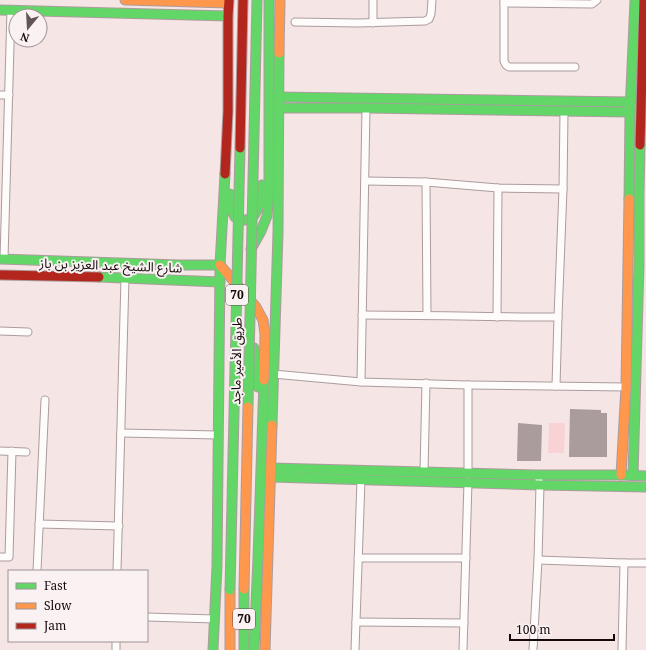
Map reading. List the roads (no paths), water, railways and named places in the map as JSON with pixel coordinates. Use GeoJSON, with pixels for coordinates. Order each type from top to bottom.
{"type":"FeatureCollection","features":[{"type":"Feature","properties":{"kind":"main road"},"geometry":{"type":"LineString","coordinates":[[125,0],[228,2],[230,207],[235,217],[246,220],[257,212],[261,199],[269,116]]}},
{"type":"Feature","properties":{"kind":"main road","name":"طريق الأمير ماجد"},"geometry":{"type":"LineString","coordinates":[[230,650],[243,0]]}},
{"type":"Feature","properties":{"kind":"main road","name":"طريق الأمير ماجد"},"geometry":{"type":"LineString","coordinates":[[244,650],[244,589],[257,0]]}},
{"type":"Feature","properties":{"kind":"main road"},"geometry":{"type":"LineString","coordinates":[[245,260],[261,231],[266,216],[269,192],[270,0]]}},
{"type":"Feature","properties":{"kind":"main road"},"geometry":{"type":"LineString","coordinates":[[265,650],[278,233],[280,0]]}},
{"type":"Feature","properties":{"kind":"main road"},"geometry":{"type":"LineString","coordinates":[[633,476],[643,265],[639,194],[641,6],[635,0]]}},
{"type":"Feature","properties":{"kind":"main road"},"geometry":{"type":"LineString","coordinates":[[621,475],[626,387],[630,102],[641,6]]}},
{"type":"Feature","properties":{"kind":"main road"},"geometry":{"type":"LineString","coordinates":[[48,11],[228,16]]}},
{"type":"Feature","properties":{"kind":"main road"},"geometry":{"type":"LineString","coordinates":[[278,96],[630,102]]}},
{"type":"Feature","properties":{"kind":"main road"},"geometry":{"type":"LineString","coordinates":[[468,99],[468,109]]}},
{"type":"Feature","properties":{"kind":"main road"},"geometry":{"type":"LineString","coordinates":[[278,108],[630,112]]}},
{"type":"Feature","properties":{"kind":"main road"},"geometry":{"type":"LineString","coordinates":[[214,650],[217,566],[220,265],[228,111]]}},
{"type":"Feature","properties":{"kind":"main road"},"geometry":{"type":"LineString","coordinates":[[220,282],[229,276],[261,243],[269,226],[274,208],[278,155]]}},
{"type":"Feature","properties":{"kind":"main road"},"geometry":{"type":"LineString","coordinates":[[629,194],[639,194]]}},
{"type":"Feature","properties":{"kind":"main road","name":"شارع الشيخ عبد العزيز بن باز"},"geometry":{"type":"LineString","coordinates":[[2,259],[220,265]]}},
{"type":"Feature","properties":{"kind":"main road"},"geometry":{"type":"LineString","coordinates":[[220,265],[256,307],[262,320],[265,334],[263,427],[254,650]]}},
{"type":"Feature","properties":{"kind":"main road","name":"شارع الشيخ عبد العزيز بن باز"},"geometry":{"type":"LineString","coordinates":[[0,275],[220,282]]}},
{"type":"Feature","properties":{"kind":"main road"},"geometry":{"type":"LineString","coordinates":[[218,431],[226,344],[232,338],[241,333],[248,336],[253,344],[263,427]]}},
{"type":"Feature","properties":{"kind":"main road"},"geometry":{"type":"LineString","coordinates":[[271,473],[424,472],[540,485],[646,487]]}},
{"type":"Feature","properties":{"kind":"main road"},"geometry":{"type":"LineString","coordinates":[[271,473],[361,480],[537,475],[646,476]]}},
{"type":"Feature","properties":{"kind":"main road"},"geometry":{"type":"LineString","coordinates":[[258,558],[260,650]]}},
{"type":"Feature","properties":{"kind":"main road"},"geometry":{"type":"LineString","coordinates":[[217,566],[222,650]]}},
{"type":"Feature","properties":{"kind":"street"},"geometry":{"type":"LineString","coordinates":[[373,0],[373,23]]}},
{"type":"Feature","properties":{"kind":"street"},"geometry":{"type":"LineString","coordinates":[[295,22],[358,24],[425,21],[429,19],[431,14],[432,0]]}},
{"type":"Feature","properties":{"kind":"street"},"geometry":{"type":"LineString","coordinates":[[575,67],[509,67],[506,65],[504,61],[504,1],[592,4],[597,0]]}},
{"type":"Feature","properties":{"kind":"street"},"geometry":{"type":"LineString","coordinates":[[2,259],[3,173],[9,95],[11,48]]}},
{"type":"Feature","properties":{"kind":"street"},"geometry":{"type":"LineString","coordinates":[[0,95],[9,95]]}},
{"type":"Feature","properties":{"kind":"street"},"geometry":{"type":"LineString","coordinates":[[361,382],[366,108]]}},
{"type":"Feature","properties":{"kind":"street"},"geometry":{"type":"LineString","coordinates":[[556,386],[563,189],[564,112]]}},
{"type":"Feature","properties":{"kind":"street"},"geometry":{"type":"LineString","coordinates":[[365,181],[426,182],[498,188],[563,189]]}},
{"type":"Feature","properties":{"kind":"street"},"geometry":{"type":"LineString","coordinates":[[426,182],[427,315]]}},
{"type":"Feature","properties":{"kind":"street"},"geometry":{"type":"LineString","coordinates":[[497,317],[498,188]]}},
{"type":"Feature","properties":{"kind":"street"},"geometry":{"type":"LineString","coordinates":[[118,570],[125,278]]}},
{"type":"Feature","properties":{"kind":"street"},"geometry":{"type":"LineString","coordinates":[[362,315],[558,317]]}},
{"type":"Feature","properties":{"kind":"street"},"geometry":{"type":"LineString","coordinates":[[0,331],[28,332]]}},
{"type":"Feature","properties":{"kind":"street"},"geometry":{"type":"LineString","coordinates":[[273,374],[361,382],[626,387]]}},
{"type":"Feature","properties":{"kind":"street"},"geometry":{"type":"LineString","coordinates":[[424,472],[426,383]]}},
{"type":"Feature","properties":{"kind":"street"},"geometry":{"type":"LineString","coordinates":[[463,650],[468,478],[468,385]]}},
{"type":"Feature","properties":{"kind":"street"},"geometry":{"type":"LineString","coordinates":[[37,570],[45,400]]}},
{"type":"Feature","properties":{"kind":"street"},"geometry":{"type":"LineString","coordinates":[[121,433],[218,431]]}},
{"type":"Feature","properties":{"kind":"street"},"geometry":{"type":"LineString","coordinates":[[0,451],[26,452]]}},
{"type":"Feature","properties":{"kind":"street"},"geometry":{"type":"LineString","coordinates":[[0,557],[9,557],[12,451]]}},
{"type":"Feature","properties":{"kind":"street"},"geometry":{"type":"LineString","coordinates":[[533,650],[540,485],[537,475]]}},
{"type":"Feature","properties":{"kind":"street"},"geometry":{"type":"LineString","coordinates":[[355,650],[361,480]]}},
{"type":"Feature","properties":{"kind":"street"},"geometry":{"type":"LineString","coordinates":[[39,524],[119,526]]}},
{"type":"Feature","properties":{"kind":"street"},"geometry":{"type":"LineString","coordinates":[[358,558],[466,558]]}},
{"type":"Feature","properties":{"kind":"street"},"geometry":{"type":"LineString","coordinates":[[538,560],[646,563]]}},
{"type":"Feature","properties":{"kind":"street"},"geometry":{"type":"LineString","coordinates":[[622,650],[624,563]]}},
{"type":"Feature","properties":{"kind":"street"},"geometry":{"type":"LineString","coordinates":[[148,617],[215,620]]}},
{"type":"Feature","properties":{"kind":"street"},"geometry":{"type":"LineString","coordinates":[[356,622],[464,623]]}}]}
